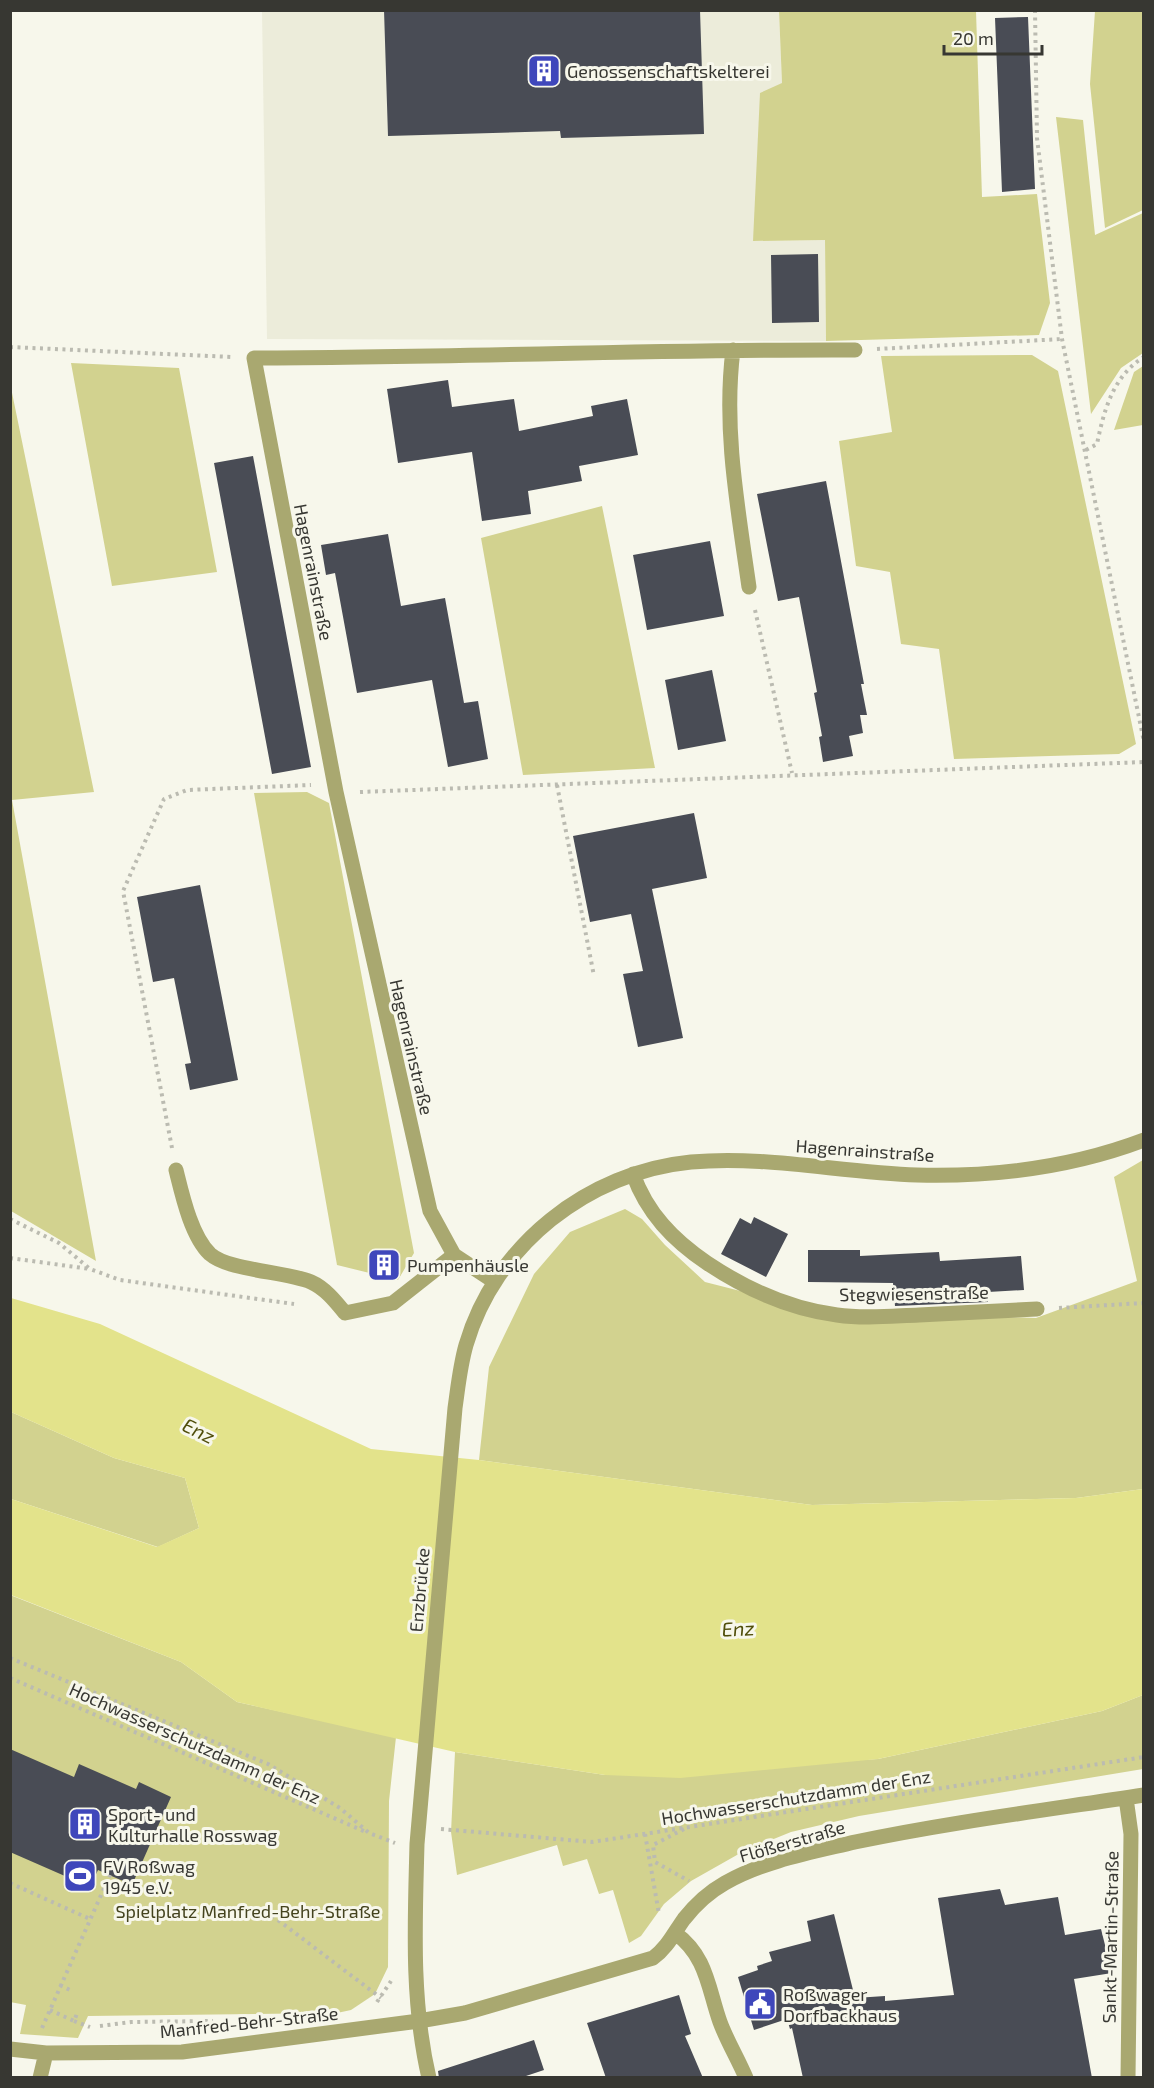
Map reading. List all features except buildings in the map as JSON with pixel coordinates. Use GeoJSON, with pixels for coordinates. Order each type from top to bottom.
{"type":"FeatureCollection","features":[{"type":"Feature","properties":{"kind":"street"},"geometry":{"type":"LineString","coordinates":[[254,358],[435,358],[733,350],[855,351]]}},
{"type":"Feature","properties":{"kind":"street"},"geometry":{"type":"LineString","coordinates":[[733,350],[728,388],[734,480],[749,587]]}},
{"type":"Feature","properties":{"kind":"street","name":"Hagenrainstraße"},"geometry":{"type":"LineString","coordinates":[[254,358],[335,788],[430,1211],[454,1255],[495,1281],[518,1251],[556,1215],[585,1196],[633,1174],[673,1164],[719,1162],[796,1165],[916,1175],[985,1174],[1069,1163],[1143,1140]]}},
{"type":"Feature","properties":{"kind":"street"},"geometry":{"type":"LineString","coordinates":[[176,1170],[187,1216],[210,1254],[232,1264],[313,1283],[332,1297],[345,1313],[393,1303],[454,1255]]}},
{"type":"Feature","properties":{"kind":"street","name":"Stegwiesenstraße"},"geometry":{"type":"LineString","coordinates":[[633,1174],[640,1194],[651,1213],[672,1236],[722,1273],[778,1300],[838,1315],[870,1317],[1037,1309]]}},
{"type":"Feature","properties":{"kind":"street","name":"Enzbrücke"},"geometry":{"type":"LineString","coordinates":[[429,2078],[418,2021],[415,1912],[422,1776],[455,1408],[466,1344],[495,1281]]}},
{"type":"Feature","properties":{"kind":"street","name":"Flößerstraße"},"geometry":{"type":"LineString","coordinates":[[418,2021],[465,2013],[645,1961],[659,1953],[691,1911],[711,1893],[724,1883],[755,1870],[840,1846],[911,1831],[1143,1795]]}},
{"type":"Feature","properties":{"kind":"street","name":"Sankt-Martin-Straße"},"geometry":{"type":"LineString","coordinates":[[1126,1798],[1131,1834],[1128,2078]]}},
{"type":"Feature","properties":{"kind":"street"},"geometry":{"type":"LineString","coordinates":[[675,1933],[690,1944],[700,1959],[721,2024],[746,2078]]}},
{"type":"Feature","properties":{"kind":"street","name":"Manfred-Behr-Straße"},"geometry":{"type":"LineString","coordinates":[[10,2049],[46,2054],[182,2052],[418,2021]]}},
{"type":"Feature","properties":{"kind":"street"},"geometry":{"type":"LineString","coordinates":[[40,2078],[46,2054]]}},
{"type":"Feature","properties":{"kind":"path"},"geometry":{"type":"LineString","coordinates":[[1035,10],[1037,138],[1062,339],[1143,741]]}},
{"type":"Feature","properties":{"kind":"path"},"geometry":{"type":"LineString","coordinates":[[855,351],[1062,339]]}},
{"type":"Feature","properties":{"kind":"path"},"geometry":{"type":"LineString","coordinates":[[10,347],[254,358]]}},
{"type":"Feature","properties":{"kind":"path"},"geometry":{"type":"LineString","coordinates":[[1086,450],[1097,444],[1106,404],[1129,366],[1143,357]]}},
{"type":"Feature","properties":{"kind":"path"},"geometry":{"type":"LineString","coordinates":[[749,587],[792,773]]}},
{"type":"Feature","properties":{"kind":"path"},"geometry":{"type":"LineString","coordinates":[[176,1170],[123,891],[164,799],[187,790],[557,785],[792,773],[1143,762]]}},
{"type":"Feature","properties":{"kind":"path"},"geometry":{"type":"LineString","coordinates":[[557,785],[594,976]]}},
{"type":"Feature","properties":{"kind":"path"},"geometry":{"type":"LineString","coordinates":[[10,1219],[59,1243],[90,1269]]}},
{"type":"Feature","properties":{"kind":"path"},"geometry":{"type":"LineString","coordinates":[[10,1258],[90,1269],[120,1280],[302,1305]]}},
{"type":"Feature","properties":{"kind":"path"},"geometry":{"type":"LineString","coordinates":[[1037,1309],[1143,1303]]}},
{"type":"Feature","properties":{"kind":"path"},"geometry":{"type":"LineString","coordinates":[[10,1658],[268,1764],[340,1808],[369,1833]]}},
{"type":"Feature","properties":{"kind":"path","name":"Hochwasserschutzdamm der Enz"},"geometry":{"type":"LineString","coordinates":[[10,1678],[369,1833],[394,1843],[417,1844]]}},
{"type":"Feature","properties":{"kind":"path","name":"Hochwasserschutzdamm der Enz"},"geometry":{"type":"LineString","coordinates":[[452,1832],[592,1842],[1143,1757]]}},
{"type":"Feature","properties":{"kind":"path"},"geometry":{"type":"LineString","coordinates":[[688,1827],[653,1845],[655,1862],[711,1893]]}},
{"type":"Feature","properties":{"kind":"path"},"geometry":{"type":"LineString","coordinates":[[645,1834],[657,1912]]}},
{"type":"Feature","properties":{"kind":"path"},"geometry":{"type":"LineString","coordinates":[[394,1843],[394,1854]]}},
{"type":"Feature","properties":{"kind":"path"},"geometry":{"type":"LineString","coordinates":[[38,2036],[110,1875]]}},
{"type":"Feature","properties":{"kind":"path"},"geometry":{"type":"LineString","coordinates":[[10,1883],[90,1919]]}},
{"type":"Feature","properties":{"kind":"path"},"geometry":{"type":"LineString","coordinates":[[267,1911],[381,1998]]}},
{"type":"Feature","properties":{"kind":"path"},"geometry":{"type":"LineString","coordinates":[[375,2004],[381,1998],[393,1976]]}},
{"type":"Feature","properties":{"kind":"path"},"geometry":{"type":"LineString","coordinates":[[60,1985],[70,1990]]}},
{"type":"Feature","properties":{"kind":"path"},"geometry":{"type":"LineString","coordinates":[[50,2010],[89,2027],[131,2022],[223,2021]]}},
{"type":"Feature","properties":{"kind":"path"},"geometry":{"type":"LineString","coordinates":[[74,2021],[78,2011]]}},
{"type":"Feature","properties":{"kind":"shaded area"},"geometry":{"type":"Polygon","coordinates":[[[262,11],[779,11],[782,83],[753,241],[825,240],[826,341],[267,339],[262,11]]]}},
{"type":"Feature","properties":{"kind":"green space"},"geometry":{"type":"Polygon","coordinates":[[[779,11],[976,11],[982,197],[1037,194],[1050,303],[1039,335],[826,341],[825,240],[753,241],[760,93],[782,83],[779,11]]]}},
{"type":"Feature","properties":{"kind":"green space"},"geometry":{"type":"Polygon","coordinates":[[[1095,11],[1144,11],[1143,210],[1105,228],[1090,84],[1095,11]]]}},
{"type":"Feature","properties":{"kind":"green space"},"geometry":{"type":"Polygon","coordinates":[[[1056,117],[1083,120],[1095,235],[1143,213],[1143,353],[1121,368],[1091,414],[1056,117]]]}},
{"type":"Feature","properties":{"kind":"green space"},"geometry":{"type":"Polygon","coordinates":[[[1032,355],[1058,371],[1136,744],[1119,754],[954,759],[939,649],[901,644],[890,572],[856,566],[839,441],[892,432],[881,356],[1032,355]]]}},
{"type":"Feature","properties":{"kind":"green space"},"geometry":{"type":"Polygon","coordinates":[[[71,363],[179,368],[217,572],[112,586],[71,363]]]}},
{"type":"Feature","properties":{"kind":"green space"},"geometry":{"type":"Polygon","coordinates":[[[1143,366],[1143,425],[1114,430],[1134,372],[1143,366]]]}},
{"type":"Feature","properties":{"kind":"green space"},"geometry":{"type":"Polygon","coordinates":[[[10,383],[94,792],[12,800],[96,1261],[11,1211],[10,383]]]}},
{"type":"Feature","properties":{"kind":"green space"},"geometry":{"type":"Polygon","coordinates":[[[602,506],[655,768],[523,775],[481,538],[602,506]]]}},
{"type":"Feature","properties":{"kind":"green space"},"geometry":{"type":"Polygon","coordinates":[[[307,792],[329,803],[414,1253],[398,1280],[337,1265],[254,793],[307,792]]]}},
{"type":"Feature","properties":{"kind":"green space"},"geometry":{"type":"Polygon","coordinates":[[[1143,1160],[1143,1489],[1076,1498],[812,1505],[479,1460],[489,1367],[534,1274],[570,1232],[625,1209],[642,1219],[665,1245],[705,1282],[787,1303],[883,1313],[1036,1318],[1137,1281],[1114,1177],[1143,1160]]]}},
{"type":"Feature","properties":{"kind":"green space"},"geometry":{"type":"Polygon","coordinates":[[[11,1412],[114,1458],[185,1478],[199,1528],[158,1547],[11,1499],[11,1412]]]}},
{"type":"Feature","properties":{"kind":"green space","name":"Spielplatz Manfred-Behr-Straße"},"geometry":{"type":"Polygon","coordinates":[[[10,1595],[181,1662],[237,1702],[396,1737],[389,1801],[388,1967],[375,1994],[351,2010],[337,2013],[88,2016],[78,2038],[20,2034],[26,2005],[10,2002],[10,1595]]]}},
{"type":"Feature","properties":{"kind":"green space"},"geometry":{"type":"Polygon","coordinates":[[[1143,1695],[1143,1769],[859,1816],[791,1832],[744,1851],[691,1881],[664,1904],[641,1936],[629,1943],[613,1890],[599,1894],[587,1859],[563,1866],[557,1845],[457,1875],[451,1832],[455,1752],[605,1775],[878,1759],[1102,1711],[1143,1695]]]}},
{"type":"Feature","properties":{"kind":"water","name":"Enz"},"geometry":{"type":"Polygon","coordinates":[[[11,1298],[100,1324],[371,1449],[479,1460],[812,1505],[1076,1498],[1143,1489],[1143,1695],[1102,1711],[878,1759],[680,1778],[605,1775],[455,1752],[237,1702],[181,1662],[11,1595],[11,1499],[157,1547],[199,1528],[185,1478],[114,1458],[11,1412],[11,1298]]]}},
{"type":"Feature","properties":{"kind":"place","name":"Genossenschaftskelterei"},"geometry":{"type":"Point","coordinates":[544,71]}},
{"type":"Feature","properties":{"kind":"place","name":"Pumpenhäusle"},"geometry":{"type":"Point","coordinates":[384,1265]}},
{"type":"Feature","properties":{"kind":"place","name":"Sport- und Kulturhalle Rosswag"},"geometry":{"type":"Point","coordinates":[85,1824]}},
{"type":"Feature","properties":{"kind":"place","name":"FV Roßwag 1945 e.V."},"geometry":{"type":"Point","coordinates":[80,1876]}},
{"type":"Feature","properties":{"kind":"place","name":"Roßwager Dorfbackhaus"},"geometry":{"type":"Point","coordinates":[760,2004]}}]}
